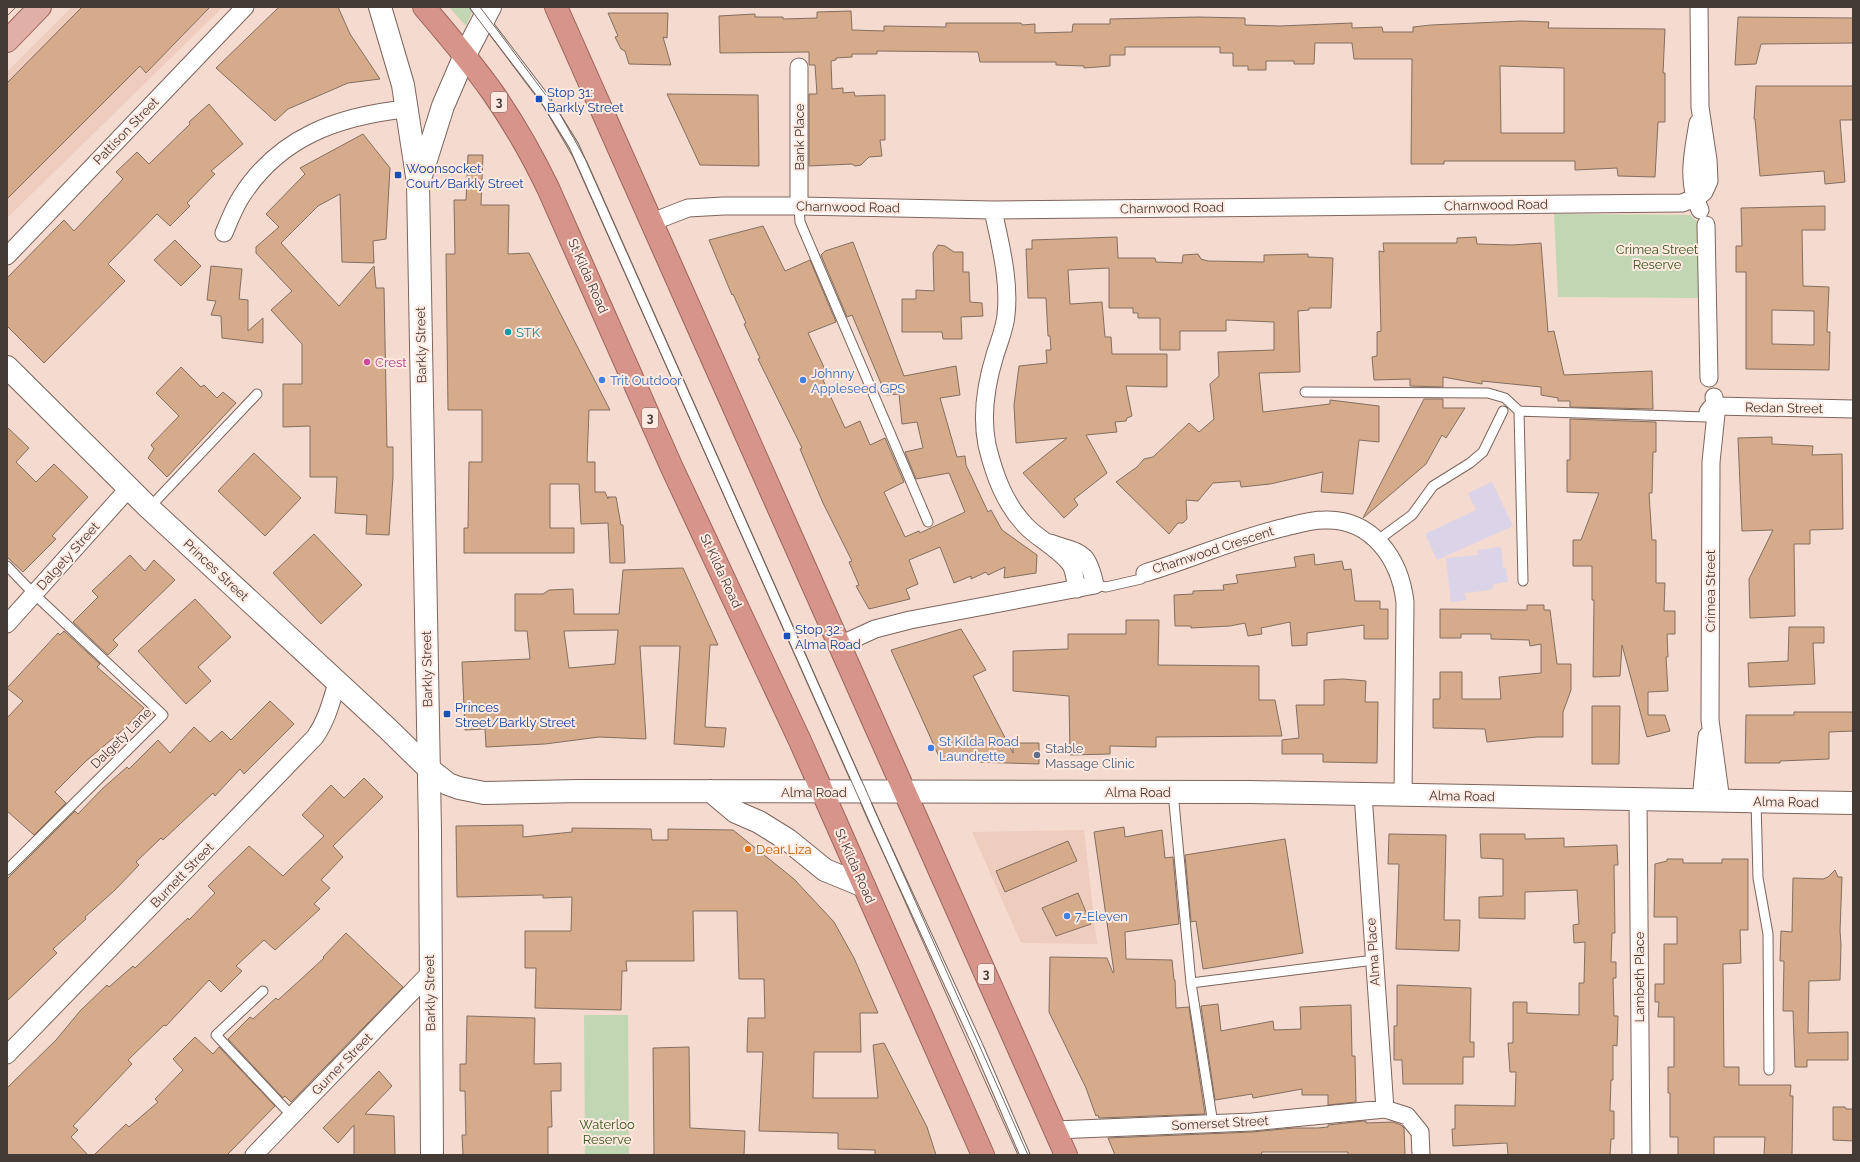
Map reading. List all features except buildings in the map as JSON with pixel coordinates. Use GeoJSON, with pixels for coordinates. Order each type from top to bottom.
{"type":"FeatureCollection","features":[{"type":"Feature","properties":{"kind":"highway","name":"St Kilda Road"},"geometry":{"type":"LineString","coordinates":[[424,7],[465,55],[494,95],[522,138],[548,188],[672,468],[800,741],[821,792],[983,1155]]}},
{"type":"Feature","properties":{"kind":"highway","name":"3"},"geometry":{"type":"LineString","coordinates":[[560,8],[652,222],[1066,1155]]}},
{"type":"Feature","properties":{"kind":"main road"},"geometry":{"type":"LineString","coordinates":[[7,41],[40,7]]}},
{"type":"Feature","properties":{"kind":"street","name":"Pattison Street"},"geometry":{"type":"LineString","coordinates":[[7,256],[244,7]]}},
{"type":"Feature","properties":{"kind":"street","name":"Barkly Street"},"geometry":{"type":"LineString","coordinates":[[380,7],[402,85],[418,183],[429,770],[432,1155]]}},
{"type":"Feature","properties":{"kind":"street"},"geometry":{"type":"LineString","coordinates":[[1699,7],[1700,107],[1708,160],[1709,181],[1700,211]]}},
{"type":"Feature","properties":{"kind":"street","name":"Barkly Street"},"geometry":{"type":"LineString","coordinates":[[418,183],[440,114],[483,11]]}},
{"type":"Feature","properties":{"kind":"street","name":"Bank Place"},"geometry":{"type":"LineString","coordinates":[[799,68],[799,206]]}},
{"type":"Feature","properties":{"kind":"street"},"geometry":{"type":"LineString","coordinates":[[224,233],[240,198],[264,170],[288,148],[308,134],[328,125],[356,117],[406,109]]}},
{"type":"Feature","properties":{"kind":"street","name":"Charnwood Road"},"geometry":{"type":"LineString","coordinates":[[652,222],[688,208],[799,206],[993,210],[1682,203],[1700,211]]}},
{"type":"Feature","properties":{"kind":"street"},"geometry":{"type":"LineString","coordinates":[[993,210],[1003,260],[1007,300],[1006,316],[989,378],[985,402],[987,443],[993,468],[1002,491],[1013,510],[1026,526],[1070,564],[1077,589]]}},
{"type":"Feature","properties":{"kind":"street","name":"Crimea Street"},"geometry":{"type":"LineString","coordinates":[[1700,211],[1709,378]]}},
{"type":"Feature","properties":{"kind":"street","name":"Princes Street"},"geometry":{"type":"LineString","coordinates":[[7,367],[149,508],[406,746],[429,770]]}},
{"type":"Feature","properties":{"kind":"street","name":"Crimea Street"},"geometry":{"type":"LineString","coordinates":[[1711,801],[1705,749],[1710,720],[1712,407]]}},
{"type":"Feature","properties":{"kind":"street","name":"Redan Street"},"geometry":{"type":"LineString","coordinates":[[1712,407],[1853,409]]}},
{"type":"Feature","properties":{"kind":"street","name":"Dalgety Street"},"geometry":{"type":"LineString","coordinates":[[7,624],[129,488]]}},
{"type":"Feature","properties":{"kind":"street","name":"Charnwood Crescent"},"geometry":{"type":"LineString","coordinates":[[1145,573],[1232,542],[1311,521],[1330,520],[1350,524],[1378,540],[1387,551],[1398,573],[1405,602],[1403,795]]}},
{"type":"Feature","properties":{"kind":"street"},"geometry":{"type":"LineString","coordinates":[[1039,537],[1068,548],[1082,556],[1089,565],[1095,585]]}},
{"type":"Feature","properties":{"kind":"street","name":"Charnwood Crescent"},"geometry":{"type":"LineString","coordinates":[[840,645],[875,629],[900,622],[1095,585]]}},
{"type":"Feature","properties":{"kind":"street","name":"Burnett Street"},"geometry":{"type":"LineString","coordinates":[[7,1055],[305,748],[322,726],[328,713],[337,683]]}},
{"type":"Feature","properties":{"kind":"street","name":"Alma Road"},"geometry":{"type":"LineString","coordinates":[[429,770],[448,784],[459,788],[484,793],[580,791],[1250,792],[1853,803]]}},
{"type":"Feature","properties":{"kind":"street"},"geometry":{"type":"LineString","coordinates":[[711,791],[736,812],[759,822],[788,840],[825,870],[864,886]]}},
{"type":"Feature","properties":{"kind":"street","name":"Alma Place"},"geometry":{"type":"LineString","coordinates":[[1362,794],[1385,1109]]}},
{"type":"Feature","properties":{"kind":"street","name":"Lambeth Place"},"geometry":{"type":"LineString","coordinates":[[1638,800],[1641,1155]]}},
{"type":"Feature","properties":{"kind":"street","name":"Gurner Street"},"geometry":{"type":"LineString","coordinates":[[254,1155],[430,973]]}},
{"type":"Feature","properties":{"kind":"street"},"geometry":{"type":"LineString","coordinates":[[1385,1109],[1407,1116],[1420,1132],[1421,1155]]}},
{"type":"Feature","properties":{"kind":"street","name":"Somerset Street"},"geometry":{"type":"LineString","coordinates":[[1055,1130],[1252,1122],[1385,1109]]}},
{"type":"Feature","properties":{"kind":"lane"},"geometry":{"type":"LineString","coordinates":[[483,11],[542,96],[574,146],[1025,1155]]}},
{"type":"Feature","properties":{"kind":"lane"},"geometry":{"type":"LineString","coordinates":[[799,206],[800,222],[928,522]]}},
{"type":"Feature","properties":{"kind":"lane","name":"Crimea Street"},"geometry":{"type":"LineString","coordinates":[[1709,378],[1712,407]]}},
{"type":"Feature","properties":{"kind":"lane"},"geometry":{"type":"LineString","coordinates":[[1305,392],[1488,393],[1505,398],[1519,411],[1712,407]]}},
{"type":"Feature","properties":{"kind":"lane"},"geometry":{"type":"LineString","coordinates":[[149,508],[257,394]]}},
{"type":"Feature","properties":{"kind":"lane"},"geometry":{"type":"LineString","coordinates":[[1378,540],[1407,519],[1433,486],[1470,463],[1483,452],[1503,411]]}},
{"type":"Feature","properties":{"kind":"lane"},"geometry":{"type":"LineString","coordinates":[[1519,411],[1523,581]]}},
{"type":"Feature","properties":{"kind":"lane"},"geometry":{"type":"LineString","coordinates":[[7,566],[34,594]]}},
{"type":"Feature","properties":{"kind":"lane","name":"Charnwood Crescent"},"geometry":{"type":"LineString","coordinates":[[1095,585],[1106,587],[1141,579],[1145,573]]}},
{"type":"Feature","properties":{"kind":"lane","name":"Dalgety Lane"},"geometry":{"type":"LineString","coordinates":[[7,870],[163,715],[34,594]]}},
{"type":"Feature","properties":{"kind":"lane"},"geometry":{"type":"LineString","coordinates":[[1173,792],[1191,983],[1213,1124]]}},
{"type":"Feature","properties":{"kind":"lane"},"geometry":{"type":"LineString","coordinates":[[1756,801],[1758,878],[1768,934],[1769,1070]]}},
{"type":"Feature","properties":{"kind":"lane"},"geometry":{"type":"LineString","coordinates":[[1191,983],[1374,960]]}},
{"type":"Feature","properties":{"kind":"lane"},"geometry":{"type":"LineString","coordinates":[[263,991],[216,1035],[292,1116]]}},
{"type":"Feature","properties":{"kind":"shaded area"},"geometry":{"type":"Polygon","coordinates":[[[72,7],[223,7],[7,218],[7,72],[72,7]]]}},
{"type":"Feature","properties":{"kind":"shaded area"},"geometry":{"type":"Polygon","coordinates":[[[1492,482],[1513,526],[1437,560],[1425,534],[1476,510],[1468,493],[1492,482]]]}},
{"type":"Feature","properties":{"kind":"shaded area"},"geometry":{"type":"Polygon","coordinates":[[[1501,547],[1503,568],[1506,568],[1508,582],[1494,584],[1491,590],[1464,593],[1467,600],[1451,602],[1446,558],[1478,555],[1478,550],[1501,547]]]}},
{"type":"Feature","properties":{"kind":"shaded area","name":"7-Eleven"},"geometry":{"type":"Polygon","coordinates":[[[1084,830],[1097,944],[1021,943],[972,832],[1084,830]]]}},
{"type":"Feature","properties":{"kind":"green space"},"geometry":{"type":"Polygon","coordinates":[[[449,7],[468,7],[472,12],[466,26],[449,7]]]}},
{"type":"Feature","properties":{"kind":"green space","name":"Crimea Street Reserve"},"geometry":{"type":"Polygon","coordinates":[[[1554,214],[1690,215],[1698,222],[1699,228],[1699,298],[1558,297],[1554,214]]]}},
{"type":"Feature","properties":{"kind":"green space","name":"Waterloo Reserve"},"geometry":{"type":"Polygon","coordinates":[[[584,1015],[628,1015],[629,1155],[585,1155],[584,1015]]]}},
{"type":"Feature","properties":{"kind":"tram line"},"geometry":{"type":"LineString","coordinates":[[7,16],[16,7]]}},
{"type":"Feature","properties":{"kind":"tram line"},"geometry":{"type":"LineString","coordinates":[[469,7],[544,107],[573,157],[1018,1155]]}},
{"type":"Feature","properties":{"kind":"tram line"},"geometry":{"type":"LineString","coordinates":[[480,7],[560,114],[587,162],[1028,1155]]}},
{"type":"Feature","properties":{"kind":"place","name":"Stop 31: Barkly Street"},"geometry":{"type":"Point","coordinates":[539,99]}},
{"type":"Feature","properties":{"kind":"place","name":"Woonsocket Court/Barkly Street"},"geometry":{"type":"Point","coordinates":[398,175]}},
{"type":"Feature","properties":{"kind":"place","name":"STK"},"geometry":{"type":"Point","coordinates":[508,332]}},
{"type":"Feature","properties":{"kind":"place","name":"Crest"},"geometry":{"type":"Point","coordinates":[367,362]}},
{"type":"Feature","properties":{"kind":"place","name":"Trit Outdoor"},"geometry":{"type":"Point","coordinates":[602,380]}},
{"type":"Feature","properties":{"kind":"place","name":"Johnny Appleseed GPS"},"geometry":{"type":"Point","coordinates":[803,380]}},
{"type":"Feature","properties":{"kind":"place","name":"Stop 32: Alma Road"},"geometry":{"type":"Point","coordinates":[787,636]}},
{"type":"Feature","properties":{"kind":"place","name":"Princes Street/Barkly Street"},"geometry":{"type":"Point","coordinates":[447,714]}},
{"type":"Feature","properties":{"kind":"place","name":"St Kilda Road Laundrette"},"geometry":{"type":"Point","coordinates":[931,748]}},
{"type":"Feature","properties":{"kind":"place","name":"Stable Massage Clinic"},"geometry":{"type":"Point","coordinates":[1037,755]}},
{"type":"Feature","properties":{"kind":"place","name":"Dear Liza"},"geometry":{"type":"Point","coordinates":[748,849]}},
{"type":"Feature","properties":{"kind":"place","name":"7-Eleven"},"geometry":{"type":"Point","coordinates":[1067,916]}}]}
